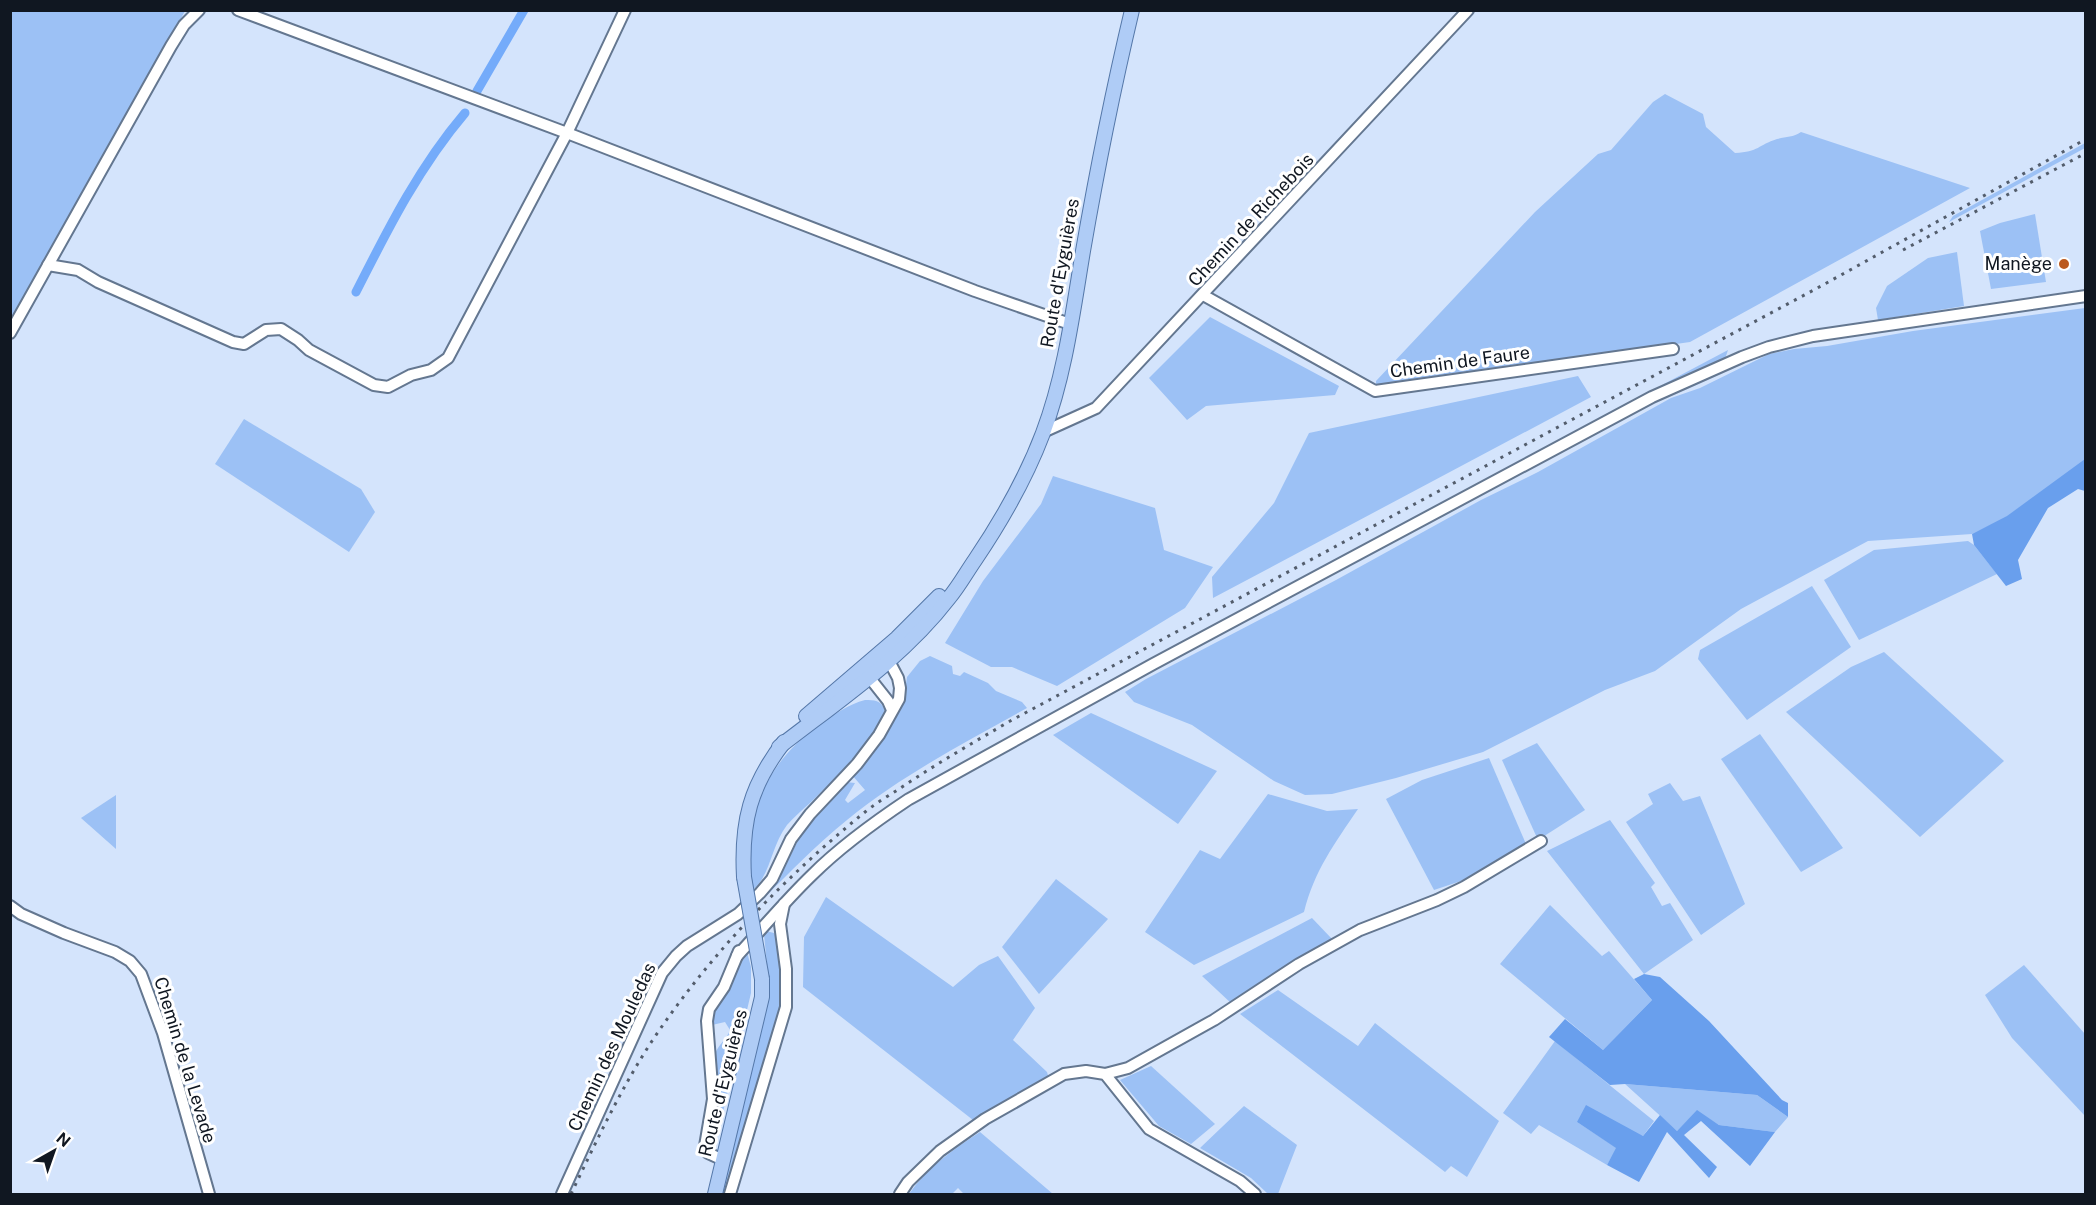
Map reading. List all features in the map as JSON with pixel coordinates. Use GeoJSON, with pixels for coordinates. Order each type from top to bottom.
{"type":"FeatureCollection","features":[{"type":"Feature","properties":{"kind":"main road","name":"Route d'Eyguières"},"geometry":{"type":"LineString","coordinates":[[715,1194],[762,997],[762,979],[744,877],[745,822],[752,799],[764,769],[796,726],[874,669],[922,628],[950,598],[994,532],[1022,484],[1044,432],[1056,392],[1102,146],[1132,10]]}},
{"type":"Feature","properties":{"kind":"main road","name":"Route d'Eyguières"},"geometry":{"type":"LineString","coordinates":[[874,669],[897,638],[932,604],[994,532]]}},
{"type":"Feature","properties":{"kind":"street"},"geometry":{"type":"LineString","coordinates":[[10,333],[171,46],[184,25],[199,10]]}},
{"type":"Feature","properties":{"kind":"street"},"geometry":{"type":"LineString","coordinates":[[238,10],[567,133],[975,291],[1070,324]]}},
{"type":"Feature","properties":{"kind":"street"},"geometry":{"type":"LineString","coordinates":[[48,265],[78,270],[98,282],[233,342],[244,344],[266,330],[281,329],[309,350],[375,385],[388,387],[411,375],[431,370],[448,358],[567,133],[626,10]]}},
{"type":"Feature","properties":{"kind":"street","name":"Chemin de Richebois"},"geometry":{"type":"LineString","coordinates":[[1044,432],[1096,408],[1468,10]]}},
{"type":"Feature","properties":{"kind":"street","name":"Chemin de Faure"},"geometry":{"type":"LineString","coordinates":[[1203,296],[1375,391],[1673,349]]}},
{"type":"Feature","properties":{"kind":"street"},"geometry":{"type":"LineString","coordinates":[[723,1160],[708,1153],[705,1146],[713,1100],[706,1021],[709,1009],[724,987],[737,956],[750,934],[814,873],[875,822],[909,798],[1153,664],[1668,388],[1783,342],[2085,296]]}},
{"type":"Feature","properties":{"kind":"street"},"geometry":{"type":"LineString","coordinates":[[874,669],[892,710]]}},
{"type":"Feature","properties":{"kind":"street","name":"Chemin des Mouledas"},"geometry":{"type":"LineString","coordinates":[[562,1194],[662,973],[681,951],[738,914],[760,893],[771,879],[791,839],[810,814],[857,764],[879,735],[899,699],[900,686],[874,669]]}},
{"type":"Feature","properties":{"kind":"street"},"geometry":{"type":"LineString","coordinates":[[900,1194],[908,1182],[940,1151],[985,1119],[1064,1074],[1086,1071],[1105,1074],[1128,1068],[1214,1020],[1299,964],[1360,930],[1464,887],[1541,841]]}},
{"type":"Feature","properties":{"kind":"street"},"geometry":{"type":"LineString","coordinates":[[730,1194],[786,1007],[786,969],[780,924],[784,902]]}},
{"type":"Feature","properties":{"kind":"street","name":"Chemin de la Levade"},"geometry":{"type":"LineString","coordinates":[[10,906],[21,914],[64,933],[115,952],[130,961],[141,974],[163,1033],[209,1194]]}},
{"type":"Feature","properties":{"kind":"street"},"geometry":{"type":"LineString","coordinates":[[1105,1074],[1149,1129],[1240,1180],[1255,1194]]}},
{"type":"Feature","properties":{"kind":"shaded area"},"geometry":{"type":"Polygon","coordinates":[[[11,11],[185,11],[11,324],[11,11]]]}},
{"type":"Feature","properties":{"kind":"shaded area"},"geometry":{"type":"Polygon","coordinates":[[[1665,94],[1703,114],[1706,127],[1735,153],[1754,150],[1771,141],[1801,132],[1970,188],[1690,342],[1376,387],[1376,381],[1535,212],[1598,154],[1611,150],[1653,102],[1665,94]]]}},
{"type":"Feature","properties":{"kind":"shaded area"},"geometry":{"type":"Polygon","coordinates":[[[2085,143],[2085,148],[1949,222],[1953,216],[2085,143]]]}},
{"type":"Feature","properties":{"kind":"shaded area"},"geometry":{"type":"Polygon","coordinates":[[[2035,214],[2046,282],[1991,289],[1980,231],[2035,214]]]}},
{"type":"Feature","properties":{"kind":"shaded area"},"geometry":{"type":"Polygon","coordinates":[[[1957,252],[1964,306],[1878,320],[1876,308],[1887,286],[1928,258],[1957,252]]]}},
{"type":"Feature","properties":{"kind":"shaded area"},"geometry":{"type":"Polygon","coordinates":[[[2085,308],[2085,460],[2005,518],[1972,534],[1868,541],[1741,609],[1655,671],[1605,690],[1483,752],[1332,794],[1305,795],[1274,781],[1192,725],[1134,702],[1125,692],[1481,500],[1538,472],[1671,398],[1700,388],[1769,354],[1913,331],[2085,308]]]}},
{"type":"Feature","properties":{"kind":"shaded area"},"geometry":{"type":"Polygon","coordinates":[[[1210,317],[1339,386],[1335,395],[1206,406],[1187,420],[1149,378],[1210,317]]]}},
{"type":"Feature","properties":{"kind":"shaded area"},"geometry":{"type":"Polygon","coordinates":[[[1728,350],[1725,359],[1696,374],[1662,385],[1728,350]]]}},
{"type":"Feature","properties":{"kind":"shaded area"},"geometry":{"type":"Polygon","coordinates":[[[1578,376],[1591,397],[1213,598],[1212,577],[1274,503],[1309,433],[1578,376]]]}},
{"type":"Feature","properties":{"kind":"shaded area"},"geometry":{"type":"Polygon","coordinates":[[[244,419],[361,489],[375,512],[349,552],[215,464],[244,419]]]}},
{"type":"Feature","properties":{"kind":"shaded area"},"geometry":{"type":"Polygon","coordinates":[[[2085,459],[2085,491],[2078,489],[2048,508],[2018,560],[2022,579],[2006,586],[1974,545],[1972,534],[2007,516],[2085,459]]]}},
{"type":"Feature","properties":{"kind":"shaded area"},"geometry":{"type":"Polygon","coordinates":[[[1053,476],[1155,508],[1164,550],[1213,567],[1185,608],[1057,686],[1012,667],[991,667],[945,643],[983,581],[1041,504],[1053,476]]]}},
{"type":"Feature","properties":{"kind":"shaded area"},"geometry":{"type":"Polygon","coordinates":[[[1968,541],[1974,545],[1997,574],[1859,640],[1824,580],[1874,550],[1968,541]]]}},
{"type":"Feature","properties":{"kind":"shaded area"},"geometry":{"type":"Polygon","coordinates":[[[1812,586],[1851,647],[1747,720],[1698,659],[1700,650],[1812,586]]]}},
{"type":"Feature","properties":{"kind":"shaded area"},"geometry":{"type":"Polygon","coordinates":[[[1884,652],[2004,761],[1920,837],[1786,712],[1851,667],[1884,652]]]}},
{"type":"Feature","properties":{"kind":"shaded area"},"geometry":{"type":"Polygon","coordinates":[[[930,656],[952,666],[953,674],[960,676],[964,672],[988,683],[996,691],[1022,702],[1027,708],[890,788],[825,839],[763,899],[782,873],[805,826],[846,782],[855,783],[845,800],[848,803],[865,790],[852,775],[887,733],[903,704],[907,677],[920,661],[930,656]]]}},
{"type":"Feature","properties":{"kind":"shaded area"},"geometry":{"type":"Polygon","coordinates":[[[865,700],[877,701],[885,710],[879,723],[852,760],[787,825],[777,842],[764,876],[753,890],[750,864],[754,818],[770,777],[800,740],[847,707],[865,700]]]}},
{"type":"Feature","properties":{"kind":"shaded area"},"geometry":{"type":"Polygon","coordinates":[[[1091,713],[1217,771],[1178,824],[1053,735],[1091,713]]]}},
{"type":"Feature","properties":{"kind":"shaded area"},"geometry":{"type":"Polygon","coordinates":[[[1760,734],[1843,848],[1801,872],[1721,759],[1760,734]]]}},
{"type":"Feature","properties":{"kind":"shaded area"},"geometry":{"type":"Polygon","coordinates":[[[1537,743],[1585,810],[1538,840],[1502,760],[1537,743]]]}},
{"type":"Feature","properties":{"kind":"shaded area"},"geometry":{"type":"Polygon","coordinates":[[[1489,758],[1526,844],[1461,881],[1434,890],[1386,799],[1422,780],[1489,758]]]}},
{"type":"Feature","properties":{"kind":"shaded area"},"geometry":{"type":"Polygon","coordinates":[[[1670,783],[1683,801],[1700,796],[1745,904],[1701,935],[1626,822],[1653,804],[1648,794],[1670,783]]]}},
{"type":"Feature","properties":{"kind":"shaded area"},"geometry":{"type":"Polygon","coordinates":[[[1268,794],[1327,811],[1358,809],[1319,870],[1304,912],[1194,965],[1145,932],[1200,850],[1220,859],[1268,794]]]}},
{"type":"Feature","properties":{"kind":"shaded area"},"geometry":{"type":"Polygon","coordinates":[[[116,795],[116,849],[81,818],[116,795]]]}},
{"type":"Feature","properties":{"kind":"shaded area"},"geometry":{"type":"Polygon","coordinates":[[[1610,820],[1655,883],[1651,887],[1662,906],[1670,903],[1693,940],[1644,974],[1547,851],[1610,820]]]}},
{"type":"Feature","properties":{"kind":"shaded area"},"geometry":{"type":"Polygon","coordinates":[[[1056,879],[1108,919],[1039,994],[1002,947],[1056,879]]]}},
{"type":"Feature","properties":{"kind":"shaded area"},"geometry":{"type":"Polygon","coordinates":[[[826,897],[953,987],[979,965],[998,956],[1035,1008],[1013,1040],[1047,1072],[1049,1079],[973,1120],[803,987],[804,937],[826,897]]]}},
{"type":"Feature","properties":{"kind":"shaded area"},"geometry":{"type":"Polygon","coordinates":[[[1550,905],[1602,956],[1609,951],[1652,1000],[1603,1050],[1500,964],[1550,905]]]}},
{"type":"Feature","properties":{"kind":"shaded area"},"geometry":{"type":"Polygon","coordinates":[[[1312,918],[1332,939],[1232,1004],[1202,976],[1312,918]]]}},
{"type":"Feature","properties":{"kind":"shaded area"},"geometry":{"type":"Polygon","coordinates":[[[766,931],[774,933],[781,945],[781,1009],[725,1194],[719,1194],[765,1013],[768,974],[764,935],[766,931]]]}},
{"type":"Feature","properties":{"kind":"shaded area"},"geometry":{"type":"Polygon","coordinates":[[[747,952],[751,967],[751,993],[715,1146],[711,1142],[717,1099],[713,1060],[716,1051],[730,1030],[725,1022],[712,1025],[713,1012],[723,998],[736,966],[747,952]]]}},
{"type":"Feature","properties":{"kind":"shaded area"},"geometry":{"type":"Polygon","coordinates":[[[2024,965],[2085,1034],[2085,1116],[2012,1038],[1985,995],[2024,965]]]}},
{"type":"Feature","properties":{"kind":"shaded area"},"geometry":{"type":"Polygon","coordinates":[[[1644,974],[1660,977],[1709,1021],[1782,1100],[1788,1103],[1788,1117],[1757,1095],[1625,1084],[1610,1085],[1549,1037],[1565,1019],[1603,1050],[1652,1000],[1634,979],[1644,974]]]}},
{"type":"Feature","properties":{"kind":"shaded area"},"geometry":{"type":"Polygon","coordinates":[[[1278,990],[1358,1046],[1375,1023],[1499,1121],[1467,1177],[1451,1166],[1445,1172],[1240,1014],[1278,990]]]}},
{"type":"Feature","properties":{"kind":"shaded area"},"geometry":{"type":"Polygon","coordinates":[[[1555,1041],[1654,1121],[1643,1136],[1577,1122],[1617,1148],[1607,1165],[1539,1125],[1531,1134],[1503,1113],[1555,1041]]]}},
{"type":"Feature","properties":{"kind":"shaded area"},"geometry":{"type":"Polygon","coordinates":[[[1151,1066],[1215,1124],[1191,1144],[1159,1126],[1120,1080],[1151,1066]]]}},
{"type":"Feature","properties":{"kind":"shaded area"},"geometry":{"type":"Polygon","coordinates":[[[1625,1084],[1757,1095],[1788,1117],[1775,1132],[1719,1125],[1697,1111],[1677,1131],[1625,1084]]]}},
{"type":"Feature","properties":{"kind":"shaded area"},"geometry":{"type":"Polygon","coordinates":[[[1586,1105],[1643,1136],[1660,1115],[1677,1131],[1697,1110],[1719,1125],[1775,1132],[1750,1166],[1701,1121],[1684,1135],[1717,1167],[1709,1178],[1667,1132],[1639,1182],[1607,1165],[1616,1148],[1577,1122],[1586,1105]]]}},
{"type":"Feature","properties":{"kind":"shaded area"},"geometry":{"type":"Polygon","coordinates":[[[1244,1106],[1297,1145],[1278,1194],[1268,1194],[1251,1178],[1200,1148],[1244,1106]]]}},
{"type":"Feature","properties":{"kind":"shaded area"},"geometry":{"type":"Polygon","coordinates":[[[980,1132],[1053,1194],[964,1194],[958,1188],[952,1194],[909,1194],[924,1175],[941,1160],[980,1132]]]}},
{"type":"Feature","properties":{"kind":"waterway"},"geometry":{"type":"LineString","coordinates":[[477,91],[524,10]]}},
{"type":"Feature","properties":{"kind":"waterway"},"geometry":{"type":"LineString","coordinates":[[356,292],[392,222],[419,177],[465,113]]}},
{"type":"Feature","properties":{"kind":"railway"},"geometry":{"type":"LineString","coordinates":[[571,1194],[629,1078],[674,1009],[698,978],[777,891],[835,837],[873,806],[1012,720],[1823,285],[2086,139]]}},
{"type":"Feature","properties":{"kind":"railway"},"geometry":{"type":"LineString","coordinates":[[1903,250],[2086,153]]}},
{"type":"Feature","properties":{"kind":"place","name":"Manège"},"geometry":{"type":"Point","coordinates":[2064,264]}}]}
